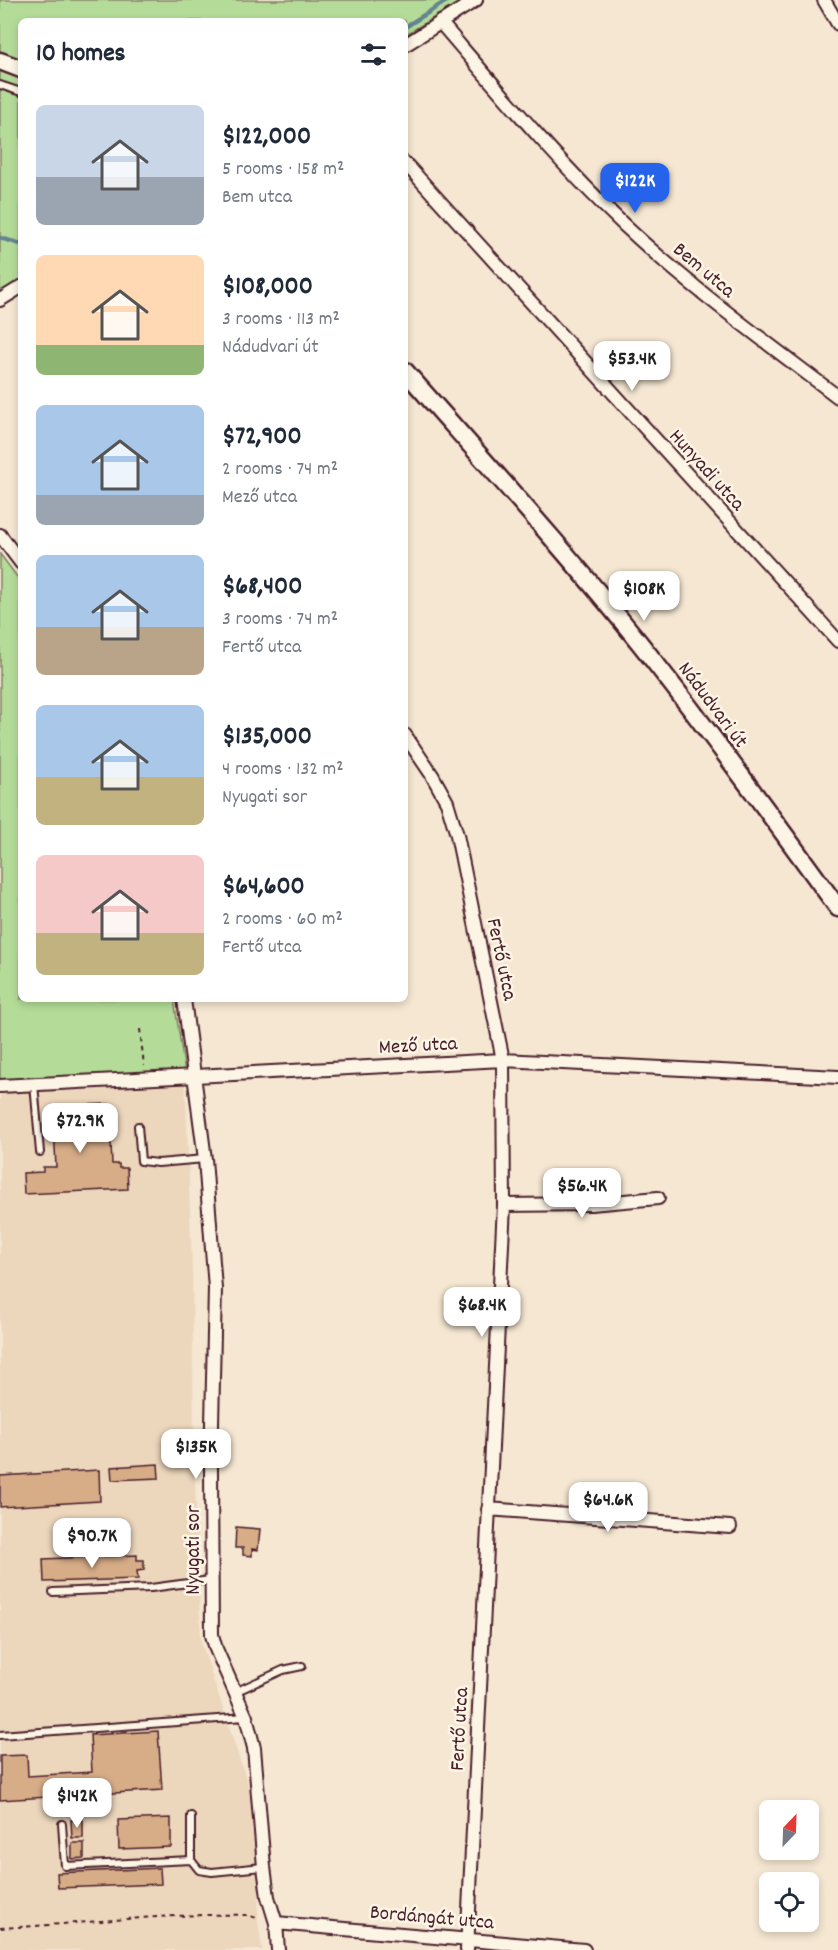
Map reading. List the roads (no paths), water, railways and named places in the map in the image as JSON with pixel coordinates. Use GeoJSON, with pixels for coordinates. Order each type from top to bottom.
{"type":"FeatureCollection","features":[{"type":"Feature","properties":{"kind":"main road"},"geometry":{"type":"LineString","coordinates":[[0,62],[18,68]]}},
{"type":"Feature","properties":{"kind":"main road","name":"Nádudvari út"},"geometry":{"type":"LineString","coordinates":[[408,374],[588,580],[643,647],[838,908]]}},
{"type":"Feature","properties":{"kind":"street"},"geometry":{"type":"LineString","coordinates":[[408,43],[476,0]]}},
{"type":"Feature","properties":{"kind":"street"},"geometry":{"type":"LineString","coordinates":[[824,0],[838,24]]}},
{"type":"Feature","properties":{"kind":"street","name":"Bem utca"},"geometry":{"type":"LineString","coordinates":[[440,22],[560,162],[624,225],[692,286],[838,397]]}},
{"type":"Feature","properties":{"kind":"street","name":"Hunyadi utca"},"geometry":{"type":"LineString","coordinates":[[408,166],[838,641]]}},
{"type":"Feature","properties":{"kind":"street"},"geometry":{"type":"LineString","coordinates":[[0,300],[18,289]]}},
{"type":"Feature","properties":{"kind":"street"},"geometry":{"type":"LineString","coordinates":[[0,535],[18,559]]}},
{"type":"Feature","properties":{"kind":"street","name":"Fertő utca"},"geometry":{"type":"LineString","coordinates":[[408,739],[447,802],[483,954],[503,1060],[504,1205],[467,1944]]}},
{"type":"Feature","properties":{"kind":"street","name":"Nyugati sor"},"geometry":{"type":"LineString","coordinates":[[184,1002],[204,1159],[215,1288],[210,1580],[212,1635],[246,1717],[254,1748],[264,1867],[268,1897],[276,1923],[278,1950]]}},
{"type":"Feature","properties":{"kind":"street","name":"Mező utca"},"geometry":{"type":"LineString","coordinates":[[0,1086],[503,1060],[838,1077]]}},
{"type":"Feature","properties":{"kind":"street"},"geometry":{"type":"LineString","coordinates":[[504,1205],[591,1204],[658,1198]]}},
{"type":"Feature","properties":{"kind":"street"},"geometry":{"type":"LineString","coordinates":[[488,1509],[730,1527]]}},
{"type":"Feature","properties":{"kind":"street","name":"Bordángát utca"},"geometry":{"type":"LineString","coordinates":[[276,1923],[467,1944],[584,1950]]}},
{"type":"Feature","properties":{"kind":"lane"},"geometry":{"type":"LineString","coordinates":[[0,85],[18,91]]}},
{"type":"Feature","properties":{"kind":"lane"},"geometry":{"type":"LineString","coordinates":[[34,1084],[40,1152]]}},
{"type":"Feature","properties":{"kind":"lane"},"geometry":{"type":"LineString","coordinates":[[138,1126],[141,1161],[158,1163],[204,1159]]}},
{"type":"Feature","properties":{"kind":"lane"},"geometry":{"type":"LineString","coordinates":[[53,1592],[151,1588],[210,1580]]}},
{"type":"Feature","properties":{"kind":"lane"},"geometry":{"type":"LineString","coordinates":[[235,1692],[283,1670],[302,1666]]}},
{"type":"Feature","properties":{"kind":"lane"},"geometry":{"type":"LineString","coordinates":[[0,1735],[246,1717]]}},
{"type":"Feature","properties":{"kind":"lane"},"geometry":{"type":"LineString","coordinates":[[191,1816],[190,1860],[199,1870],[212,1872],[264,1867]]}},
{"type":"Feature","properties":{"kind":"lane"},"geometry":{"type":"LineString","coordinates":[[62,1824],[65,1866],[190,1860]]}},
{"type":"Feature","properties":{"kind":"waterway"},"geometry":{"type":"LineString","coordinates":[[408,25],[448,0]]}},
{"type":"Feature","properties":{"kind":"waterway"},"geometry":{"type":"LineString","coordinates":[[0,238],[18,243]]}}]}
